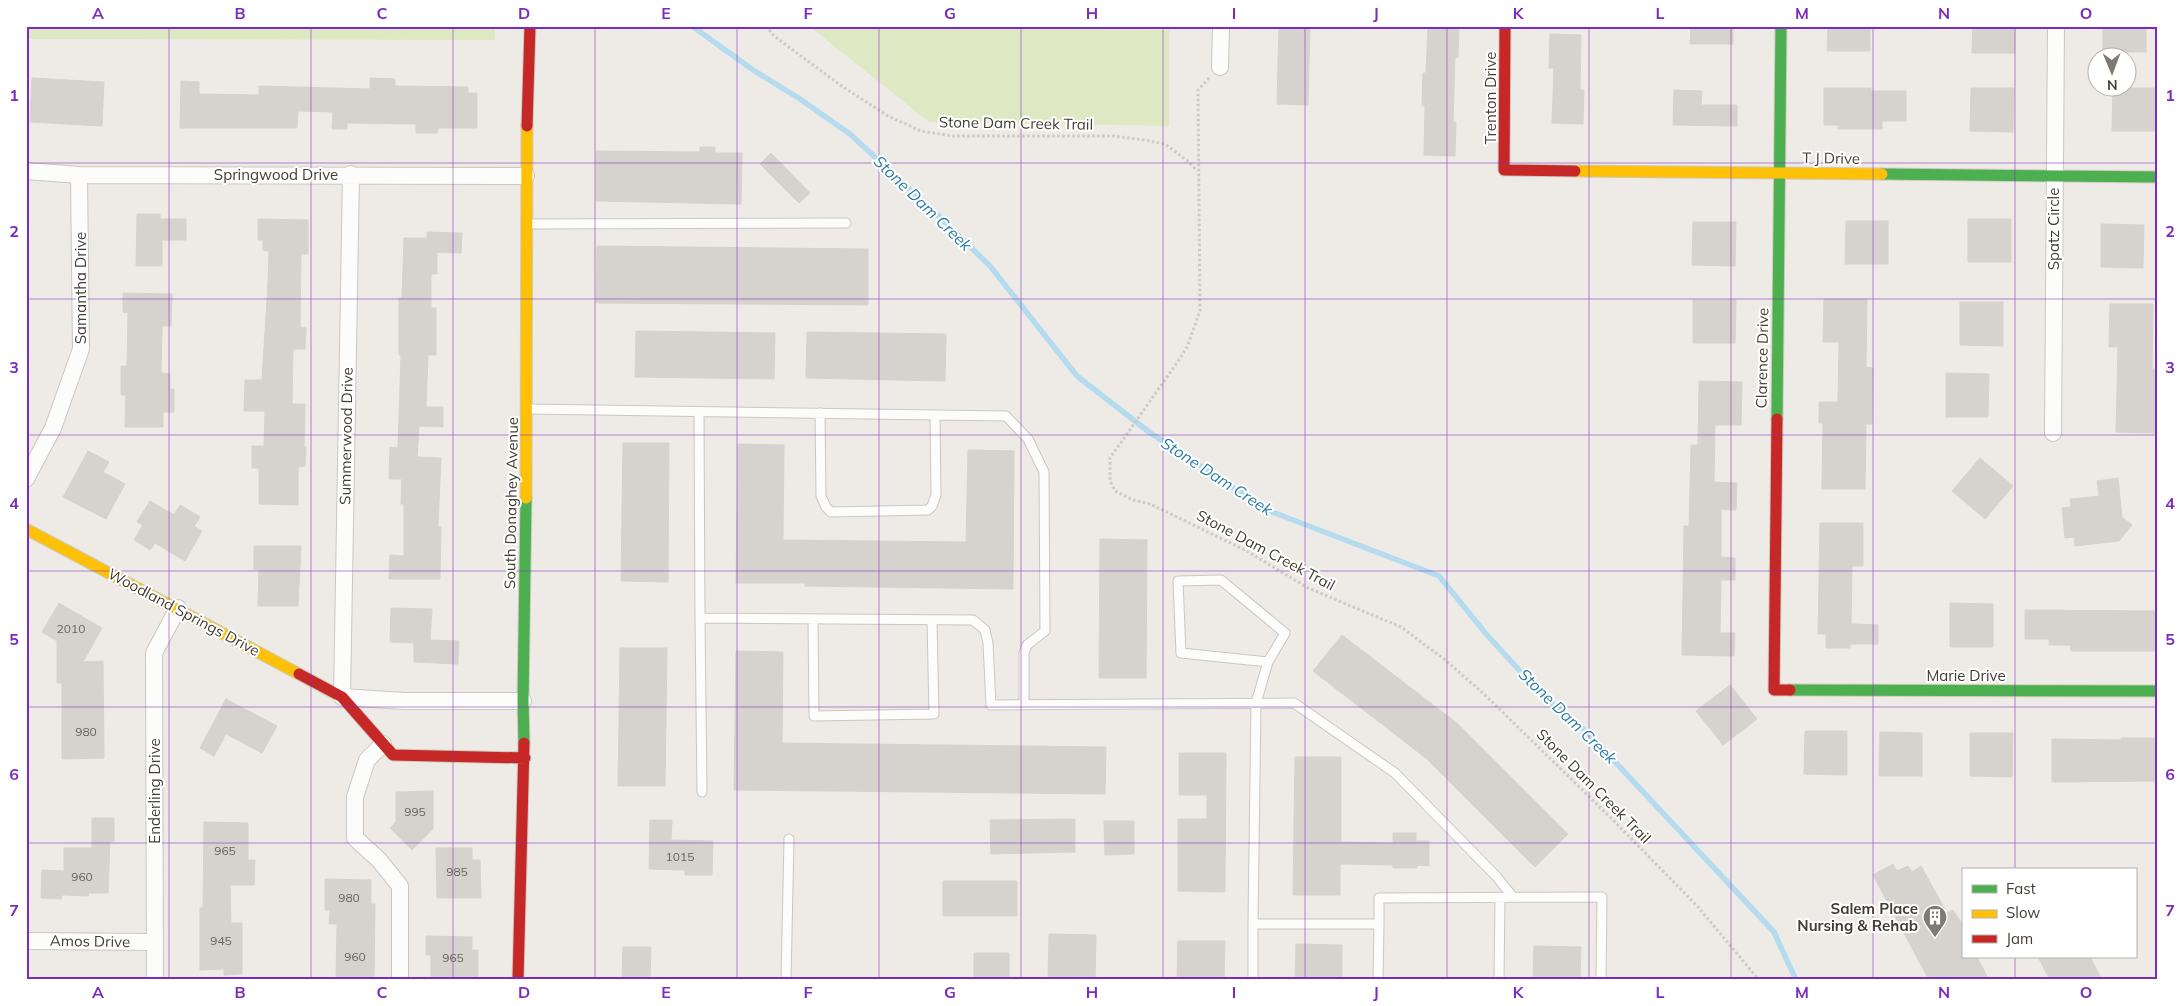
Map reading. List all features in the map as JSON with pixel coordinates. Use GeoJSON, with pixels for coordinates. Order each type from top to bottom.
{"type":"FeatureCollection","features":[{"type":"Feature","properties":{"kind":"street","name":"South Donaghey Avenue"},"geometry":{"type":"LineString","coordinates":[[518,980],[525,758],[526,176],[530,26]]}},
{"type":"Feature","properties":{"kind":"street"},"geometry":{"type":"LineString","coordinates":[[1220,67],[1221,26]]}},
{"type":"Feature","properties":{"kind":"street","name":"Trenton Drive"},"geometry":{"type":"LineString","coordinates":[[1504,170],[1506,26]]}},
{"type":"Feature","properties":{"kind":"street","name":"Clarence Drive"},"geometry":{"type":"LineString","coordinates":[[1774,690],[1781,26]]}},
{"type":"Feature","properties":{"kind":"street","name":"Spatz Circle"},"geometry":{"type":"LineString","coordinates":[[2053,433],[2056,26]]}},
{"type":"Feature","properties":{"kind":"street","name":"T J Drive"},"geometry":{"type":"LineString","coordinates":[[1504,170],[2158,177]]}},
{"type":"Feature","properties":{"kind":"street","name":"Springwood Drive"},"geometry":{"type":"LineString","coordinates":[[26,171],[79,175],[351,174],[526,176]]}},
{"type":"Feature","properties":{"kind":"street","name":"Summerwood Drive"},"geometry":{"type":"LineString","coordinates":[[342,697],[351,174]]}},
{"type":"Feature","properties":{"kind":"street","name":"Samantha Drive"},"geometry":{"type":"LineString","coordinates":[[26,480],[53,428],[81,349],[79,175]]}},
{"type":"Feature","properties":{"kind":"street","name":"Woodland Springs Drive"},"geometry":{"type":"LineString","coordinates":[[26,529],[178,608],[342,697],[393,755],[525,758]]}},
{"type":"Feature","properties":{"kind":"street","name":"Enderling Drive"},"geometry":{"type":"LineString","coordinates":[[155,980],[154,653],[178,608]]}},
{"type":"Feature","properties":{"kind":"street","name":"Marie Drive"},"geometry":{"type":"LineString","coordinates":[[1774,690],[2158,691]]}},
{"type":"Feature","properties":{"kind":"street","name":"Woodland Springs Drive"},"geometry":{"type":"LineString","coordinates":[[342,697],[404,701],[524,702]]}},
{"type":"Feature","properties":{"kind":"street"},"geometry":{"type":"LineString","coordinates":[[383,744],[367,760],[355,797],[355,838],[379,860],[400,886],[400,980]]}},
{"type":"Feature","properties":{"kind":"street","name":"Amos Drive"},"geometry":{"type":"LineString","coordinates":[[26,941],[154,942]]}},
{"type":"Feature","properties":{"kind":"lane"},"geometry":{"type":"LineString","coordinates":[[526,224],[846,223]]}},
{"type":"Feature","properties":{"kind":"lane"},"geometry":{"type":"LineString","coordinates":[[527,409],[1006,416],[1028,438],[1044,472],[1045,631],[1027,645],[1024,653],[1024,705]]}},
{"type":"Feature","properties":{"kind":"lane"},"geometry":{"type":"LineString","coordinates":[[699,412],[702,792]]}},
{"type":"Feature","properties":{"kind":"lane"},"geometry":{"type":"LineString","coordinates":[[820,414],[821,496],[831,512],[858,513],[928,510],[932,506],[936,495],[934,415]]}},
{"type":"Feature","properties":{"kind":"lane"},"geometry":{"type":"LineString","coordinates":[[1253,980],[1256,703],[1268,662],[1285,633],[1221,580],[1178,581],[1181,653],[1268,662]]}},
{"type":"Feature","properties":{"kind":"lane"},"geometry":{"type":"LineString","coordinates":[[700,618],[974,620],[985,630],[988,643],[991,705],[1294,703],[1395,773],[1496,876],[1513,897]]}},
{"type":"Feature","properties":{"kind":"lane"},"geometry":{"type":"LineString","coordinates":[[813,619],[814,716],[934,714],[932,620]]}},
{"type":"Feature","properties":{"kind":"lane"},"geometry":{"type":"LineString","coordinates":[[786,980],[789,838]]}},
{"type":"Feature","properties":{"kind":"lane"},"geometry":{"type":"LineString","coordinates":[[1499,980],[1500,897]]}},
{"type":"Feature","properties":{"kind":"lane"},"geometry":{"type":"LineString","coordinates":[[1378,980],[1379,898],[1602,897],[1601,980]]}},
{"type":"Feature","properties":{"kind":"lane"},"geometry":{"type":"LineString","coordinates":[[1253,924],[1378,924]]}},
{"type":"Feature","properties":{"kind":"path","name":"Stone Dam Creek Trail"},"geometry":{"type":"LineString","coordinates":[[766,26],[774,36],[843,87],[888,116],[920,131],[954,136],[1114,136],[1144,140],[1165,144],[1189,162],[1198,172]]}},
{"type":"Feature","properties":{"kind":"path","name":"Stone Dam Creek Trail"},"geometry":{"type":"LineString","coordinates":[[1220,67],[1198,90],[1200,311],[1187,347],[1110,458],[1110,481],[1115,491],[1133,500],[1150,504],[1245,550],[1308,588],[1401,627],[1444,659],[1484,694],[1698,907],[1760,980]]}},
{"type":"Feature","properties":{"kind":"green space"},"geometry":{"type":"Polygon","coordinates":[[[26,26],[495,26],[495,40],[26,39],[26,26]]]}},
{"type":"Feature","properties":{"kind":"green space"},"geometry":{"type":"Polygon","coordinates":[[[809,26],[1092,26],[1092,29],[1169,30],[1169,126],[929,122],[809,26]]]}},
{"type":"Feature","properties":{"kind":"building"},"geometry":{"type":"Polygon","coordinates":[[[1279,26],[1310,26],[1308,105],[1277,104],[1279,26]]]}},
{"type":"Feature","properties":{"kind":"building"},"geometry":{"type":"Polygon","coordinates":[[[1428,26],[1459,26],[1458,58],[1455,57],[1453,122],[1456,122],[1455,156],[1424,155],[1425,106],[1422,106],[1423,73],[1426,73],[1428,26]]]}},
{"type":"Feature","properties":{"kind":"building"},"geometry":{"type":"Polygon","coordinates":[[[1691,26],[1733,26],[1733,44],[1690,44],[1691,26]]]}},
{"type":"Feature","properties":{"kind":"building"},"geometry":{"type":"Polygon","coordinates":[[[1828,26],[1870,26],[1870,51],[1827,51],[1828,26]]]}},
{"type":"Feature","properties":{"kind":"building"},"geometry":{"type":"Polygon","coordinates":[[[1973,26],[2015,26],[2015,53],[1972,53],[1973,26]]]}},
{"type":"Feature","properties":{"kind":"building"},"geometry":{"type":"Polygon","coordinates":[[[2103,26],[2146,26],[2146,52],[2136,52],[2136,48],[2103,48],[2103,26]]]}},
{"type":"Feature","properties":{"kind":"building"},"geometry":{"type":"Polygon","coordinates":[[[1550,34],[1581,35],[1580,90],[1584,90],[1583,124],[1552,123],[1554,68],[1549,68],[1550,34]]]}},
{"type":"Feature","properties":{"kind":"building"},"geometry":{"type":"Polygon","coordinates":[[[32,78],[104,82],[102,126],[30,122],[32,78]]]}},
{"type":"Feature","properties":{"kind":"building"},"geometry":{"type":"Polygon","coordinates":[[[370,78],[395,79],[395,86],[468,87],[468,93],[477,93],[477,128],[438,128],[437,133],[416,133],[416,124],[347,123],[347,129],[332,129],[333,112],[298,111],[297,128],[180,128],[181,81],[199,82],[199,94],[259,95],[259,86],[370,89],[370,78]]]}},
{"type":"Feature","properties":{"kind":"building"},"geometry":{"type":"Polygon","coordinates":[[[1824,88],[1871,88],[1871,91],[1906,91],[1906,121],[1882,121],[1882,129],[1838,129],[1838,125],[1824,125],[1824,88]]]}},
{"type":"Feature","properties":{"kind":"building"},"geometry":{"type":"Polygon","coordinates":[[[1971,88],[2014,88],[2013,132],[1970,131],[1971,88]]]}},
{"type":"Feature","properties":{"kind":"building"},"geometry":{"type":"Polygon","coordinates":[[[2136,88],[2156,88],[2155,131],[2112,131],[2113,98],[2136,98],[2136,88]]]}},
{"type":"Feature","properties":{"kind":"building"},"geometry":{"type":"Polygon","coordinates":[[[1674,90],[1702,91],[1701,105],[1737,105],[1737,126],[1673,125],[1674,90]]]}},
{"type":"Feature","properties":{"kind":"building"},"geometry":{"type":"Polygon","coordinates":[[[700,147],[715,147],[715,153],[742,153],[741,204],[596,201],[596,151],[700,152],[700,147]]]}},
{"type":"Feature","properties":{"kind":"building"},"geometry":{"type":"Polygon","coordinates":[[[771,153],[810,193],[799,203],[760,164],[771,153]]]}},
{"type":"Feature","properties":{"kind":"building"},"geometry":{"type":"Polygon","coordinates":[[[137,214],[160,214],[160,219],[186,219],[186,240],[162,240],[162,266],[136,266],[137,214]]]}},
{"type":"Feature","properties":{"kind":"building"},"geometry":{"type":"Polygon","coordinates":[[[258,219],[308,220],[308,254],[301,254],[300,327],[306,328],[305,349],[293,349],[292,404],[305,404],[305,466],[298,467],[298,505],[259,504],[259,468],[252,468],[252,446],[264,446],[265,411],[244,411],[245,380],[262,380],[269,251],[263,250],[263,240],[258,240],[258,219]]]}},
{"type":"Feature","properties":{"kind":"building"},"geometry":{"type":"Polygon","coordinates":[[[1968,219],[2011,219],[2011,262],[1968,262],[1968,219]]]}},
{"type":"Feature","properties":{"kind":"building"},"geometry":{"type":"Polygon","coordinates":[[[1846,221],[1888,221],[1888,264],[1845,264],[1846,221]]]}},
{"type":"Feature","properties":{"kind":"building"},"geometry":{"type":"Polygon","coordinates":[[[1693,222],[1736,222],[1735,266],[1692,265],[1693,222]]]}},
{"type":"Feature","properties":{"kind":"building"},"geometry":{"type":"Polygon","coordinates":[[[2101,224],[2144,225],[2143,268],[2101,267],[2101,224]]]}},
{"type":"Feature","properties":{"kind":"building"},"geometry":{"type":"Polygon","coordinates":[[[427,232],[462,233],[461,253],[437,252],[437,274],[431,274],[431,308],[436,308],[436,355],[428,355],[426,407],[443,407],[443,427],[419,426],[417,457],[441,458],[438,527],[441,527],[440,579],[389,579],[390,555],[404,556],[404,504],[401,504],[402,479],[389,479],[390,447],[398,448],[401,355],[399,355],[399,298],[402,298],[404,238],[427,238],[427,232]]]}},
{"type":"Feature","properties":{"kind":"building"},"geometry":{"type":"Polygon","coordinates":[[[597,246],[868,249],[868,305],[596,303],[597,246]]]}},
{"type":"Feature","properties":{"kind":"building"},"geometry":{"type":"Polygon","coordinates":[[[123,293],[172,294],[171,326],[162,326],[161,373],[170,374],[170,389],[174,389],[174,412],[163,412],[163,427],[125,427],[126,395],[121,395],[121,366],[127,366],[128,313],[123,312],[123,293]]]}},
{"type":"Feature","properties":{"kind":"building"},"geometry":{"type":"Polygon","coordinates":[[[1824,299],[1867,299],[1866,367],[1873,368],[1872,424],[1866,424],[1865,489],[1822,489],[1823,423],[1819,423],[1819,402],[1838,402],[1839,342],[1823,342],[1824,299]]]}},
{"type":"Feature","properties":{"kind":"building"},"geometry":{"type":"Polygon","coordinates":[[[1693,300],[1736,300],[1735,343],[1693,343],[1693,300]]]}},
{"type":"Feature","properties":{"kind":"building"},"geometry":{"type":"Polygon","coordinates":[[[1960,302],[2003,302],[2003,346],[1960,345],[1960,302]]]}},
{"type":"Feature","properties":{"kind":"building"},"geometry":{"type":"Polygon","coordinates":[[[2110,304],[2153,304],[2152,369],[2156,369],[2155,433],[2116,432],[2118,347],[2109,347],[2110,304]]]}},
{"type":"Feature","properties":{"kind":"building"},"geometry":{"type":"Polygon","coordinates":[[[636,331],[775,333],[774,379],[635,377],[636,331]]]}},
{"type":"Feature","properties":{"kind":"building"},"geometry":{"type":"Polygon","coordinates":[[[807,332],[946,334],[945,381],[806,378],[807,332]]]}},
{"type":"Feature","properties":{"kind":"building"},"geometry":{"type":"Polygon","coordinates":[[[1946,373],[1989,374],[1988,417],[1946,417],[1946,373]]]}},
{"type":"Feature","properties":{"kind":"building"},"geometry":{"type":"Polygon","coordinates":[[[1699,381],[1742,382],[1741,425],[1715,425],[1714,482],[1737,483],[1736,510],[1721,509],[1721,557],[1735,558],[1735,580],[1721,580],[1720,633],[1735,633],[1734,656],[1682,655],[1684,526],[1689,526],[1691,445],[1698,445],[1699,381]]]}},
{"type":"Feature","properties":{"kind":"building"},"geometry":{"type":"Polygon","coordinates":[[[623,443],[669,443],[668,582],[621,581],[623,443]]]}},
{"type":"Feature","properties":{"kind":"building"},"geometry":{"type":"Polygon","coordinates":[[[738,444],[784,445],[783,540],[966,542],[968,450],[1014,451],[1013,589],[805,586],[805,583],[736,583],[738,444]]]}},
{"type":"Feature","properties":{"kind":"building"},"geometry":{"type":"Polygon","coordinates":[[[88,451],[109,462],[103,472],[125,484],[106,519],[63,497],[88,451]]]}},
{"type":"Feature","properties":{"kind":"building"},"geometry":{"type":"Polygon","coordinates":[[[1980,458],[2013,486],[1985,519],[1952,491],[1980,458]]]}},
{"type":"Feature","properties":{"kind":"building"},"geometry":{"type":"Polygon","coordinates":[[[2118,478],[2122,517],[2132,525],[2119,541],[2075,546],[2074,537],[2065,538],[2062,508],[2071,507],[2070,499],[2099,496],[2097,481],[2118,478]]]}},
{"type":"Feature","properties":{"kind":"building"},"geometry":{"type":"Polygon","coordinates":[[[150,501],[174,515],[180,505],[200,517],[194,526],[202,531],[185,561],[155,543],[150,550],[134,540],[143,525],[137,522],[150,501]]]}},
{"type":"Feature","properties":{"kind":"building"},"geometry":{"type":"Polygon","coordinates":[[[1820,523],[1863,523],[1863,566],[1852,566],[1851,624],[1878,625],[1878,644],[1850,644],[1850,648],[1826,648],[1826,634],[1818,634],[1820,523]]]}},
{"type":"Feature","properties":{"kind":"building"},"geometry":{"type":"Polygon","coordinates":[[[1100,539],[1147,540],[1146,678],[1099,678],[1100,539]]]}},
{"type":"Feature","properties":{"kind":"building"},"geometry":{"type":"Polygon","coordinates":[[[254,546],[301,546],[298,606],[258,606],[259,570],[254,570],[254,546]]]}},
{"type":"Feature","properties":{"kind":"building"},"geometry":{"type":"Polygon","coordinates":[[[59,603],[102,628],[83,662],[103,661],[104,758],[62,759],[62,683],[57,683],[57,641],[42,632],[59,603]]]}},
{"type":"Feature","properties":{"kind":"building"},"geometry":{"type":"Polygon","coordinates":[[[1950,603],[1993,604],[1993,647],[1950,647],[1950,603]]]}},
{"type":"Feature","properties":{"kind":"building"},"geometry":{"type":"Polygon","coordinates":[[[391,608],[432,609],[430,640],[459,641],[458,664],[414,662],[414,643],[390,642],[391,608]]]}},
{"type":"Feature","properties":{"kind":"building"},"geometry":{"type":"Polygon","coordinates":[[[2025,610],[2158,611],[2158,651],[2071,651],[2070,645],[2049,645],[2049,639],[2025,639],[2025,610]]]}},
{"type":"Feature","properties":{"kind":"building"},"geometry":{"type":"Polygon","coordinates":[[[1342,635],[1458,724],[1568,834],[1535,867],[1427,759],[1313,671],[1342,635]]]}},
{"type":"Feature","properties":{"kind":"building"},"geometry":{"type":"Polygon","coordinates":[[[620,648],[667,648],[665,786],[618,786],[620,648]]]}},
{"type":"Feature","properties":{"kind":"building"},"geometry":{"type":"Polygon","coordinates":[[[736,651],[783,652],[782,743],[1106,747],[1105,794],[734,790],[736,651]]]}},
{"type":"Feature","properties":{"kind":"building"},"geometry":{"type":"Polygon","coordinates":[[[1730,685],[1757,719],[1723,745],[1696,711],[1730,685]]]}},
{"type":"Feature","properties":{"kind":"building"},"geometry":{"type":"Polygon","coordinates":[[[226,699],[277,726],[262,753],[226,734],[214,756],[200,748],[226,699]]]}},
{"type":"Feature","properties":{"kind":"building"},"geometry":{"type":"Polygon","coordinates":[[[1805,731],[1847,731],[1847,775],[1804,774],[1805,731]]]}},
{"type":"Feature","properties":{"kind":"building"},"geometry":{"type":"Polygon","coordinates":[[[1880,732],[1922,733],[1922,776],[1879,776],[1880,732]]]}},
{"type":"Feature","properties":{"kind":"building"},"geometry":{"type":"Polygon","coordinates":[[[1970,733],[2013,733],[2012,777],[1970,776],[1970,733]]]}},
{"type":"Feature","properties":{"kind":"building"},"geometry":{"type":"Polygon","coordinates":[[[2121,738],[2158,738],[2158,781],[2052,782],[2052,739],[2121,740],[2121,738]]]}},
{"type":"Feature","properties":{"kind":"building"},"geometry":{"type":"Polygon","coordinates":[[[1179,753],[1226,753],[1225,892],[1178,891],[1178,819],[1207,819],[1207,795],[1179,795],[1179,753]]]}},
{"type":"Feature","properties":{"kind":"building"},"geometry":{"type":"Polygon","coordinates":[[[1295,757],[1341,757],[1341,842],[1393,843],[1393,833],[1416,833],[1416,841],[1429,841],[1429,866],[1417,865],[1417,868],[1393,868],[1393,865],[1340,864],[1340,895],[1293,895],[1295,757]]]}},
{"type":"Feature","properties":{"kind":"building"},"geometry":{"type":"Polygon","coordinates":[[[433,791],[433,829],[412,850],[390,828],[396,822],[396,792],[433,791]]]}},
{"type":"Feature","properties":{"kind":"building"},"geometry":{"type":"Polygon","coordinates":[[[92,818],[114,818],[114,841],[110,841],[108,893],[89,893],[88,896],[62,895],[61,899],[41,898],[42,870],[64,871],[64,848],[92,848],[92,818]]]}},
{"type":"Feature","properties":{"kind":"building"},"geometry":{"type":"Polygon","coordinates":[[[1075,819],[1075,852],[991,854],[990,820],[1075,819]]]}},
{"type":"Feature","properties":{"kind":"building"},"geometry":{"type":"Polygon","coordinates":[[[650,820],[672,820],[671,840],[713,841],[712,875],[685,875],[685,870],[649,869],[650,820]]]}},
{"type":"Feature","properties":{"kind":"building"},"geometry":{"type":"Polygon","coordinates":[[[1104,821],[1134,821],[1134,854],[1105,855],[1104,821]]]}},
{"type":"Feature","properties":{"kind":"building"},"geometry":{"type":"Polygon","coordinates":[[[204,822],[248,823],[248,860],[255,860],[254,885],[230,885],[231,923],[242,923],[242,974],[224,975],[224,969],[200,970],[200,908],[203,908],[204,822]]]}},
{"type":"Feature","properties":{"kind":"building"},"geometry":{"type":"Polygon","coordinates":[[[436,848],[472,848],[472,860],[480,860],[481,898],[437,898],[436,848]]]}},
{"type":"Feature","properties":{"kind":"building","name":"Salem Place Nursing & Rehab"},"geometry":{"type":"Polygon","coordinates":[[[1893,864],[1897,871],[1908,866],[1912,872],[1921,866],[1947,913],[1953,910],[1962,924],[1962,958],[1978,958],[1989,980],[1929,980],[1873,875],[1893,864]]]}},
{"type":"Feature","properties":{"kind":"building"},"geometry":{"type":"Polygon","coordinates":[[[325,879],[371,880],[371,904],[375,904],[374,980],[336,980],[337,924],[329,924],[330,910],[325,910],[325,879]]]}},
{"type":"Feature","properties":{"kind":"building"},"geometry":{"type":"Polygon","coordinates":[[[943,881],[1017,881],[1017,916],[943,916],[943,881]]]}},
{"type":"Feature","properties":{"kind":"building"},"geometry":{"type":"Polygon","coordinates":[[[1049,934],[1096,935],[1095,980],[1048,980],[1049,934]]]}},
{"type":"Feature","properties":{"kind":"building"},"geometry":{"type":"Polygon","coordinates":[[[426,936],[472,937],[472,950],[478,950],[478,980],[431,980],[431,955],[426,955],[426,936]]]}},
{"type":"Feature","properties":{"kind":"building"},"geometry":{"type":"Polygon","coordinates":[[[1178,941],[1225,941],[1224,980],[1177,980],[1178,941]]]}},
{"type":"Feature","properties":{"kind":"building"},"geometry":{"type":"Polygon","coordinates":[[[1296,944],[1342,945],[1342,980],[1295,980],[1296,944]]]}},
{"type":"Feature","properties":{"kind":"building"},"geometry":{"type":"Polygon","coordinates":[[[1534,946],[1581,947],[1580,980],[1533,980],[1534,946]]]}},
{"type":"Feature","properties":{"kind":"building"},"geometry":{"type":"Polygon","coordinates":[[[623,947],[651,947],[650,980],[622,980],[623,947]]]}},
{"type":"Feature","properties":{"kind":"building"},"geometry":{"type":"Polygon","coordinates":[[[974,953],[1009,953],[1009,980],[974,980],[974,953]]]}},
{"type":"Feature","properties":{"kind":"building"},"geometry":{"type":"Polygon","coordinates":[[[2039,958],[2091,958],[2102,980],[2050,980],[2039,958]]]}},
{"type":"Feature","properties":{"kind":"waterway","name":"Stone Dam Creek"},"geometry":{"type":"LineString","coordinates":[[692,26],[753,70],[800,99],[850,134],[990,266],[1077,376],[1149,432],[1267,510],[1439,576],[1487,635],[1542,695],[1589,734],[1774,932],[1796,980]]}},
{"type":"Feature","properties":{"kind":"traffic: fast"},"geometry":{"type":"LineString","coordinates":[[1777,419],[1781,26]]}},
{"type":"Feature","properties":{"kind":"traffic: fast"},"geometry":{"type":"LineString","coordinates":[[1882,174],[2158,177]]}},
{"type":"Feature","properties":{"kind":"traffic: fast"},"geometry":{"type":"LineString","coordinates":[[524,743],[526,498]]}},
{"type":"Feature","properties":{"kind":"traffic: fast"},"geometry":{"type":"LineString","coordinates":[[1790,690],[2158,691]]}},
{"type":"Feature","properties":{"kind":"traffic: slow"},"geometry":{"type":"LineString","coordinates":[[526,498],[527,126]]}},
{"type":"Feature","properties":{"kind":"traffic: slow"},"geometry":{"type":"LineString","coordinates":[[1575,171],[1882,174]]}},
{"type":"Feature","properties":{"kind":"traffic: slow"},"geometry":{"type":"LineString","coordinates":[[26,529],[299,674]]}},
{"type":"Feature","properties":{"kind":"traffic: jam"},"geometry":{"type":"LineString","coordinates":[[527,126],[530,26]]}},
{"type":"Feature","properties":{"kind":"traffic: jam"},"geometry":{"type":"LineString","coordinates":[[1505,26],[1504,170],[1575,171]]}},
{"type":"Feature","properties":{"kind":"traffic: jam"},"geometry":{"type":"LineString","coordinates":[[1777,419],[1774,690],[1790,690]]}},
{"type":"Feature","properties":{"kind":"traffic: jam"},"geometry":{"type":"LineString","coordinates":[[299,674],[342,697],[393,755],[525,758]]}},
{"type":"Feature","properties":{"kind":"traffic: jam"},"geometry":{"type":"LineString","coordinates":[[518,980],[524,743]]}},
{"type":"Feature","properties":{"kind":"place","name":"Salem Place Nursing & Rehab"},"geometry":{"type":"Point","coordinates":[1935,938]}}]}
